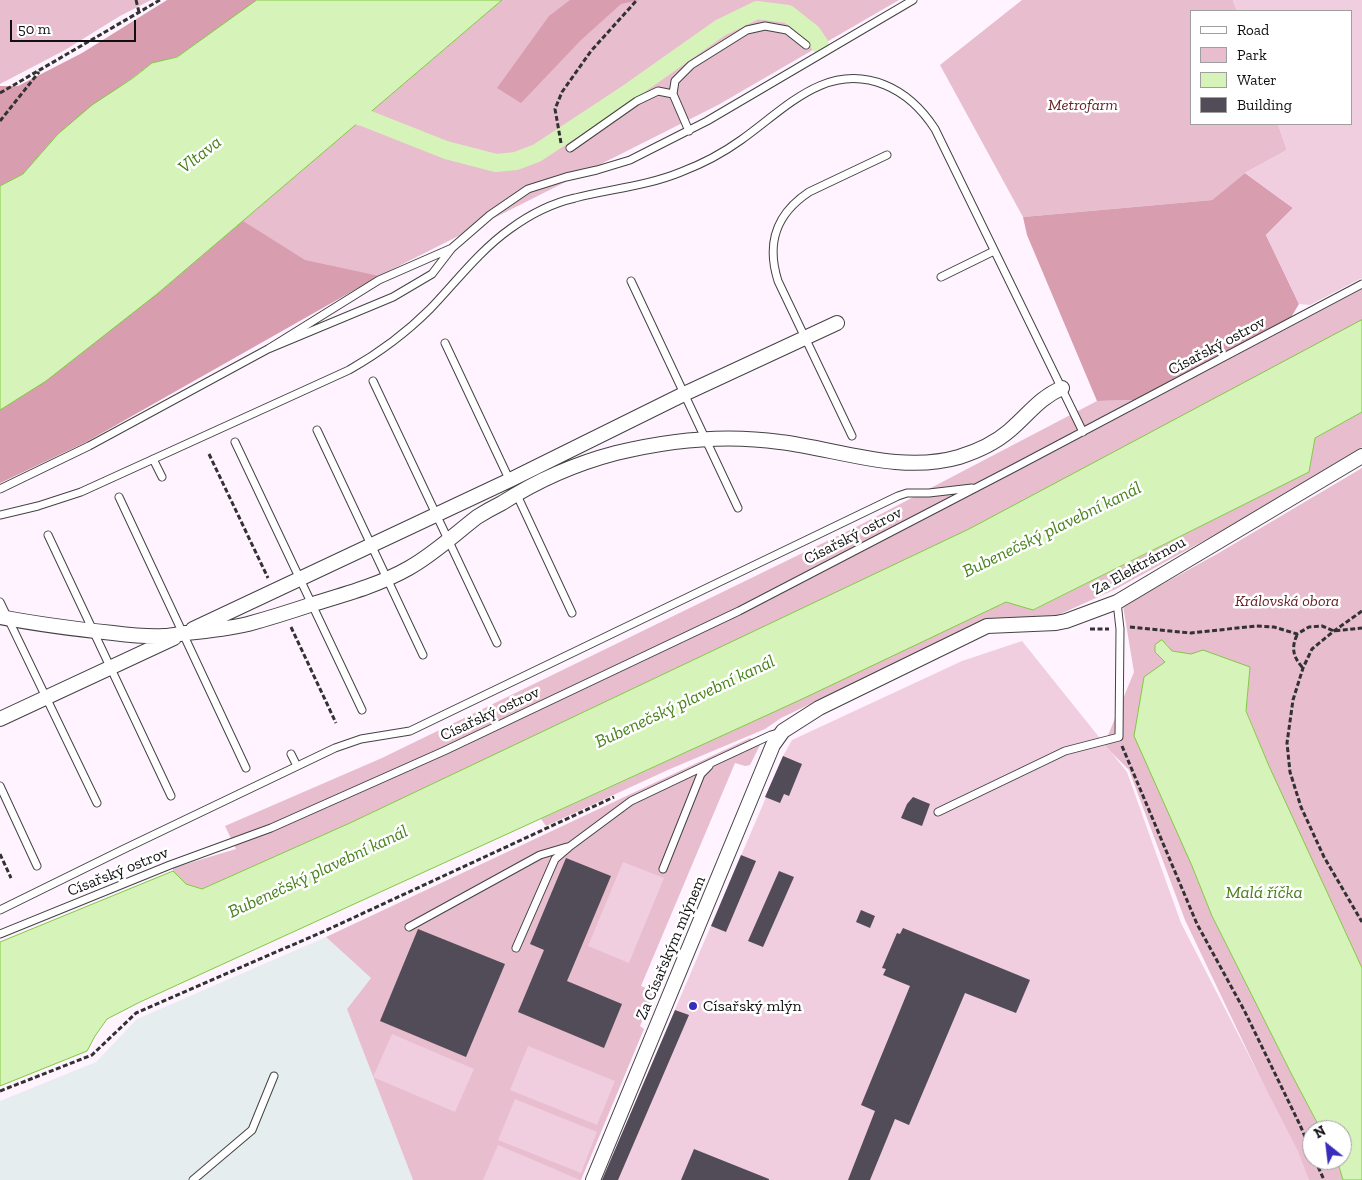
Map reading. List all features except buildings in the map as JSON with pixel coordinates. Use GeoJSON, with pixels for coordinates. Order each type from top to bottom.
{"type":"FeatureCollection","features":[{"type":"Feature","properties":{"kind":"street"},"geometry":{"type":"LineString","coordinates":[[0,719],[510,480],[684,394],[837,323]]}},
{"type":"Feature","properties":{"kind":"street"},"geometry":{"type":"LineString","coordinates":[[4,618],[137,635],[163,636],[222,630],[361,590],[387,579],[411,567],[479,516],[548,476],[614,454],[644,447],[706,439],[741,439],[780,442],[902,463],[944,460],[972,453],[985,447],[1010,430],[1039,402],[1062,388]]}},
{"type":"Feature","properties":{"kind":"street","name":"Za Elektrárnou"},"geometry":{"type":"LineString","coordinates":[[783,731],[819,708],[987,626],[1056,623],[1116,602],[1362,456]]}},
{"type":"Feature","properties":{"kind":"street","name":"Za Císařským mlýnem"},"geometry":{"type":"LineString","coordinates":[[593,1180],[773,745],[783,731]]}},
{"type":"Feature","properties":{"kind":"lane"},"geometry":{"type":"LineString","coordinates":[[268,349],[394,297],[432,274],[452,248],[490,214],[528,190],[566,176],[597,170],[630,160],[707,121],[913,0]]}},
{"type":"Feature","properties":{"kind":"lane"},"geometry":{"type":"LineString","coordinates":[[688,131],[673,94],[675,81],[691,65],[747,30],[765,26],[787,30],[806,44]]}},
{"type":"Feature","properties":{"kind":"lane"},"geometry":{"type":"LineString","coordinates":[[0,515],[73,495],[349,370],[370,358],[411,327],[494,242],[531,216],[573,198],[662,179],[702,163],[742,140],[804,92],[828,82],[854,79],[880,83],[906,96],[918,106],[935,129],[1083,432]]}},
{"type":"Feature","properties":{"kind":"lane"},"geometry":{"type":"LineString","coordinates":[[570,148],[637,101],[658,91],[673,94]]}},
{"type":"Feature","properties":{"kind":"lane"},"geometry":{"type":"LineString","coordinates":[[852,436],[778,281],[772,257],[773,244],[781,220],[788,209],[798,200],[809,192],[887,155]]}},
{"type":"Feature","properties":{"kind":"lane"},"geometry":{"type":"LineString","coordinates":[[0,489],[89,446],[268,349],[379,280],[452,248]]}},
{"type":"Feature","properties":{"kind":"lane"},"geometry":{"type":"LineString","coordinates":[[941,276],[994,251]]}},
{"type":"Feature","properties":{"kind":"lane"},"geometry":{"type":"LineString","coordinates":[[630,281],[738,508]]}},
{"type":"Feature","properties":{"kind":"lane","name":"Císařský ostrov"},"geometry":{"type":"LineString","coordinates":[[0,934],[170,865],[271,828],[444,751],[738,610],[1083,432],[1362,284]]}},
{"type":"Feature","properties":{"kind":"lane"},"geometry":{"type":"LineString","coordinates":[[445,343],[572,613]]}},
{"type":"Feature","properties":{"kind":"lane"},"geometry":{"type":"LineString","coordinates":[[373,381],[497,643]]}},
{"type":"Feature","properties":{"kind":"lane"},"geometry":{"type":"LineString","coordinates":[[317,430],[423,655]]}},
{"type":"Feature","properties":{"kind":"lane"},"geometry":{"type":"LineString","coordinates":[[235,442],[362,710]]}},
{"type":"Feature","properties":{"kind":"lane"},"geometry":{"type":"LineString","coordinates":[[153,459],[162,477]]}},
{"type":"Feature","properties":{"kind":"lane","name":"Císařský ostrov"},"geometry":{"type":"LineString","coordinates":[[0,910],[335,748],[361,740],[410,731],[898,496],[907,493],[977,487]]}},
{"type":"Feature","properties":{"kind":"lane"},"geometry":{"type":"LineString","coordinates":[[119,497],[246,768]]}},
{"type":"Feature","properties":{"kind":"lane"},"geometry":{"type":"LineString","coordinates":[[48,535],[171,796]]}},
{"type":"Feature","properties":{"kind":"lane"},"geometry":{"type":"LineString","coordinates":[[0,602],[4,618],[46,698],[97,803]]}},
{"type":"Feature","properties":{"kind":"lane"},"geometry":{"type":"LineString","coordinates":[[938,812],[1065,751],[1119,737],[1120,629],[1116,602]]}},
{"type":"Feature","properties":{"kind":"lane"},"geometry":{"type":"LineString","coordinates":[[516,948],[555,859],[569,847],[631,801],[783,731]]}},
{"type":"Feature","properties":{"kind":"lane"},"geometry":{"type":"LineString","coordinates":[[291,754],[297,766]]}},
{"type":"Feature","properties":{"kind":"lane"},"geometry":{"type":"LineString","coordinates":[[663,869],[701,774],[713,762]]}},
{"type":"Feature","properties":{"kind":"lane"},"geometry":{"type":"LineString","coordinates":[[0,786],[37,866]]}},
{"type":"Feature","properties":{"kind":"lane"},"geometry":{"type":"LineString","coordinates":[[409,927],[540,855],[569,847]]}},
{"type":"Feature","properties":{"kind":"lane"},"geometry":{"type":"LineString","coordinates":[[193,1180],[252,1130],[274,1076]]}},
{"type":"Feature","properties":{"kind":"path"},"geometry":{"type":"LineString","coordinates":[[136,0],[139,12]]}},
{"type":"Feature","properties":{"kind":"path"},"geometry":{"type":"LineString","coordinates":[[0,93],[160,0]]}},
{"type":"Feature","properties":{"kind":"path"},"geometry":{"type":"LineString","coordinates":[[557,123],[556,109],[562,92],[591,51],[637,0]]}},
{"type":"Feature","properties":{"kind":"path"},"geometry":{"type":"LineString","coordinates":[[0,121],[40,69]]}},
{"type":"Feature","properties":{"kind":"path"},"geometry":{"type":"LineString","coordinates":[[1362,611],[1312,649],[1303,668],[1293,700],[1286,743],[1290,772],[1301,807],[1324,857],[1362,922]]}},
{"type":"Feature","properties":{"kind":"path"},"geometry":{"type":"LineString","coordinates":[[1066,621],[1083,629],[1120,629],[1131,627],[1191,633],[1256,626],[1274,627],[1297,634]]}},
{"type":"Feature","properties":{"kind":"path"},"geometry":{"type":"LineString","coordinates":[[1303,668],[1297,661],[1294,652],[1294,642],[1297,634],[1309,627],[1322,626],[1334,631],[1362,628]]}},
{"type":"Feature","properties":{"kind":"path"},"geometry":{"type":"LineString","coordinates":[[1119,737],[1197,924],[1244,1010],[1302,1130]]}},
{"type":"Feature","properties":{"kind":"path"},"geometry":{"type":"LineString","coordinates":[[0,1091],[92,1055],[136,1013],[329,929],[623,794]]}},
{"type":"Feature","properties":{"kind":"path"},"geometry":{"type":"LineString","coordinates":[[0,854],[11,878]]}},
{"type":"Feature","properties":{"kind":"shaded area"},"geometry":{"type":"Polygon","coordinates":[[[167,0],[257,0],[177,57],[152,63],[58,134],[23,174],[0,186],[0,86],[18,86],[82,53],[167,0]]]}},
{"type":"Feature","properties":{"kind":"shaded area"},"geometry":{"type":"Polygon","coordinates":[[[570,0],[639,0],[621,4],[581,40],[521,103],[497,88],[549,16],[570,0]]]}},
{"type":"Feature","properties":{"kind":"shaded area"},"geometry":{"type":"Polygon","coordinates":[[[1233,0],[1362,0],[1362,278],[1310,305],[1299,304],[1266,235],[1293,208],[1245,173],[1287,150],[1278,125],[1352,125],[1352,10],[1237,10],[1233,0]]]}},
{"type":"Feature","properties":{"kind":"shaded area"},"geometry":{"type":"Polygon","coordinates":[[[1245,173],[1293,208],[1266,235],[1299,304],[1290,319],[1134,400],[1097,401],[1027,235],[1023,217],[1212,200],[1245,173]]]}},
{"type":"Feature","properties":{"kind":"shaded area"},"geometry":{"type":"Polygon","coordinates":[[[243,221],[305,260],[379,276],[86,442],[0,483],[0,410],[46,381],[162,290],[243,221]]]}},
{"type":"Feature","properties":{"kind":"shaded area"},"geometry":{"type":"Polygon","coordinates":[[[1022,641],[1127,772],[1181,923],[1298,1151],[1302,1162],[1302,1170],[1305,1170],[1309,1180],[602,1180],[783,756],[792,740],[962,661],[1022,641]]]}},
{"type":"Feature","properties":{"kind":"shaded area"},"geometry":{"type":"Polygon","coordinates":[[[623,862],[664,878],[629,963],[588,946],[623,862]]]}},
{"type":"Feature","properties":{"kind":"shaded area"},"geometry":{"type":"Polygon","coordinates":[[[326,937],[371,978],[347,1009],[413,1180],[0,1180],[0,1101],[96,1062],[137,1019],[326,937]]]}},
{"type":"Feature","properties":{"kind":"shaded area"},"geometry":{"type":"Polygon","coordinates":[[[392,1034],[474,1069],[455,1112],[373,1077],[392,1034]]]}},
{"type":"Feature","properties":{"kind":"shaded area"},"geometry":{"type":"Polygon","coordinates":[[[528,1046],[615,1081],[597,1125],[510,1090],[528,1046]]]}},
{"type":"Feature","properties":{"kind":"shaded area"},"geometry":{"type":"Polygon","coordinates":[[[515,1099],[597,1132],[581,1173],[498,1140],[515,1099]]]}},
{"type":"Feature","properties":{"kind":"shaded area"},"geometry":{"type":"Polygon","coordinates":[[[498,1145],[580,1180],[483,1180],[498,1145]]]}},
{"type":"Feature","properties":{"kind":"green space"},"geometry":{"type":"Polygon","coordinates":[[[0,0],[151,0],[120,16],[65,50],[0,84],[0,0]]]}},
{"type":"Feature","properties":{"kind":"green space"},"geometry":{"type":"Polygon","coordinates":[[[502,0],[899,0],[718,105],[379,276],[86,442],[0,483],[46,381],[157,294],[502,0]]]}},
{"type":"Feature","properties":{"kind":"green space","name":"Metrofarm"},"geometry":{"type":"Polygon","coordinates":[[[1022,0],[1233,0],[1237,10],[1190,10],[1190,125],[1278,125],[1287,150],[1245,173],[1212,200],[1023,217],[940,65],[1022,0]]]}},
{"type":"Feature","properties":{"kind":"green space"},"geometry":{"type":"Polygon","coordinates":[[[1362,283],[1362,320],[969,529],[350,823],[202,889],[186,884],[173,871],[173,868],[236,849],[225,826],[382,758],[860,525],[1097,401],[1134,400],[1362,283]]]}},
{"type":"Feature","properties":{"kind":"green space"},"geometry":{"type":"Polygon","coordinates":[[[1362,412],[1362,447],[1227,528],[1116,589],[1058,615],[1030,618],[992,618],[781,718],[765,729],[670,769],[546,826],[541,819],[800,700],[1006,602],[1034,610],[1309,472],[1315,438],[1362,412]]]}},
{"type":"Feature","properties":{"kind":"green space","name":"Královská obora"},"geometry":{"type":"Polygon","coordinates":[[[1362,468],[1362,968],[1269,766],[1246,710],[1250,667],[1172,651],[1166,644],[1160,657],[1166,661],[1192,866],[1212,916],[1316,1120],[1302,1120],[1302,1165],[1185,920],[1129,770],[1104,745],[1134,672],[1123,606],[1217,554],[1362,468]]]}},
{"type":"Feature","properties":{"kind":"green space"},"geometry":{"type":"Polygon","coordinates":[[[750,738],[760,745],[750,765],[745,766],[735,763],[641,986],[655,992],[640,1026],[644,1029],[581,1180],[413,1180],[347,1009],[371,978],[326,937],[750,738]]]}},
{"type":"Feature","properties":{"kind":"green space","name":"Královská obora"},"geometry":{"type":"Polygon","coordinates":[[[1304,1170],[1340,1170],[1343,1180],[1309,1180],[1304,1170]]]}},
{"type":"Feature","properties":{"kind":"water","name":"Vltava"},"geometry":{"type":"Polygon","coordinates":[[[257,0],[502,0],[157,294],[46,381],[0,410],[0,186],[23,174],[58,134],[92,105],[152,63],[177,57],[257,0]]]}},
{"type":"Feature","properties":{"kind":"water","name":"Bubenečský plavební kanál"},"geometry":{"type":"Polygon","coordinates":[[[1362,320],[1362,412],[1315,438],[1309,472],[1033,610],[1006,602],[800,700],[140,1002],[107,1019],[87,1051],[0,1086],[0,942],[173,871],[186,884],[202,889],[350,823],[969,529],[1362,320]]]}},
{"type":"Feature","properties":{"kind":"water","name":"Malá říčka"},"geometry":{"type":"Polygon","coordinates":[[[1162,640],[1172,651],[1191,654],[1203,650],[1250,667],[1246,711],[1269,766],[1362,968],[1362,1180],[1343,1180],[1340,1170],[1352,1170],[1352,1120],[1316,1120],[1212,916],[1192,866],[1134,736],[1144,677],[1165,662],[1155,652],[1155,645],[1162,640]]]}},
{"type":"Feature","properties":{"kind":"waterway"},"geometry":{"type":"LineString","coordinates":[[342,111],[365,118],[446,150],[496,163],[516,161],[537,153],[625,95],[720,28],[757,10],[788,14],[812,33],[820,45]]}},
{"type":"Feature","properties":{"kind":"place","name":"Císařský mlýn"},"geometry":{"type":"Point","coordinates":[693,1006]}}]}
